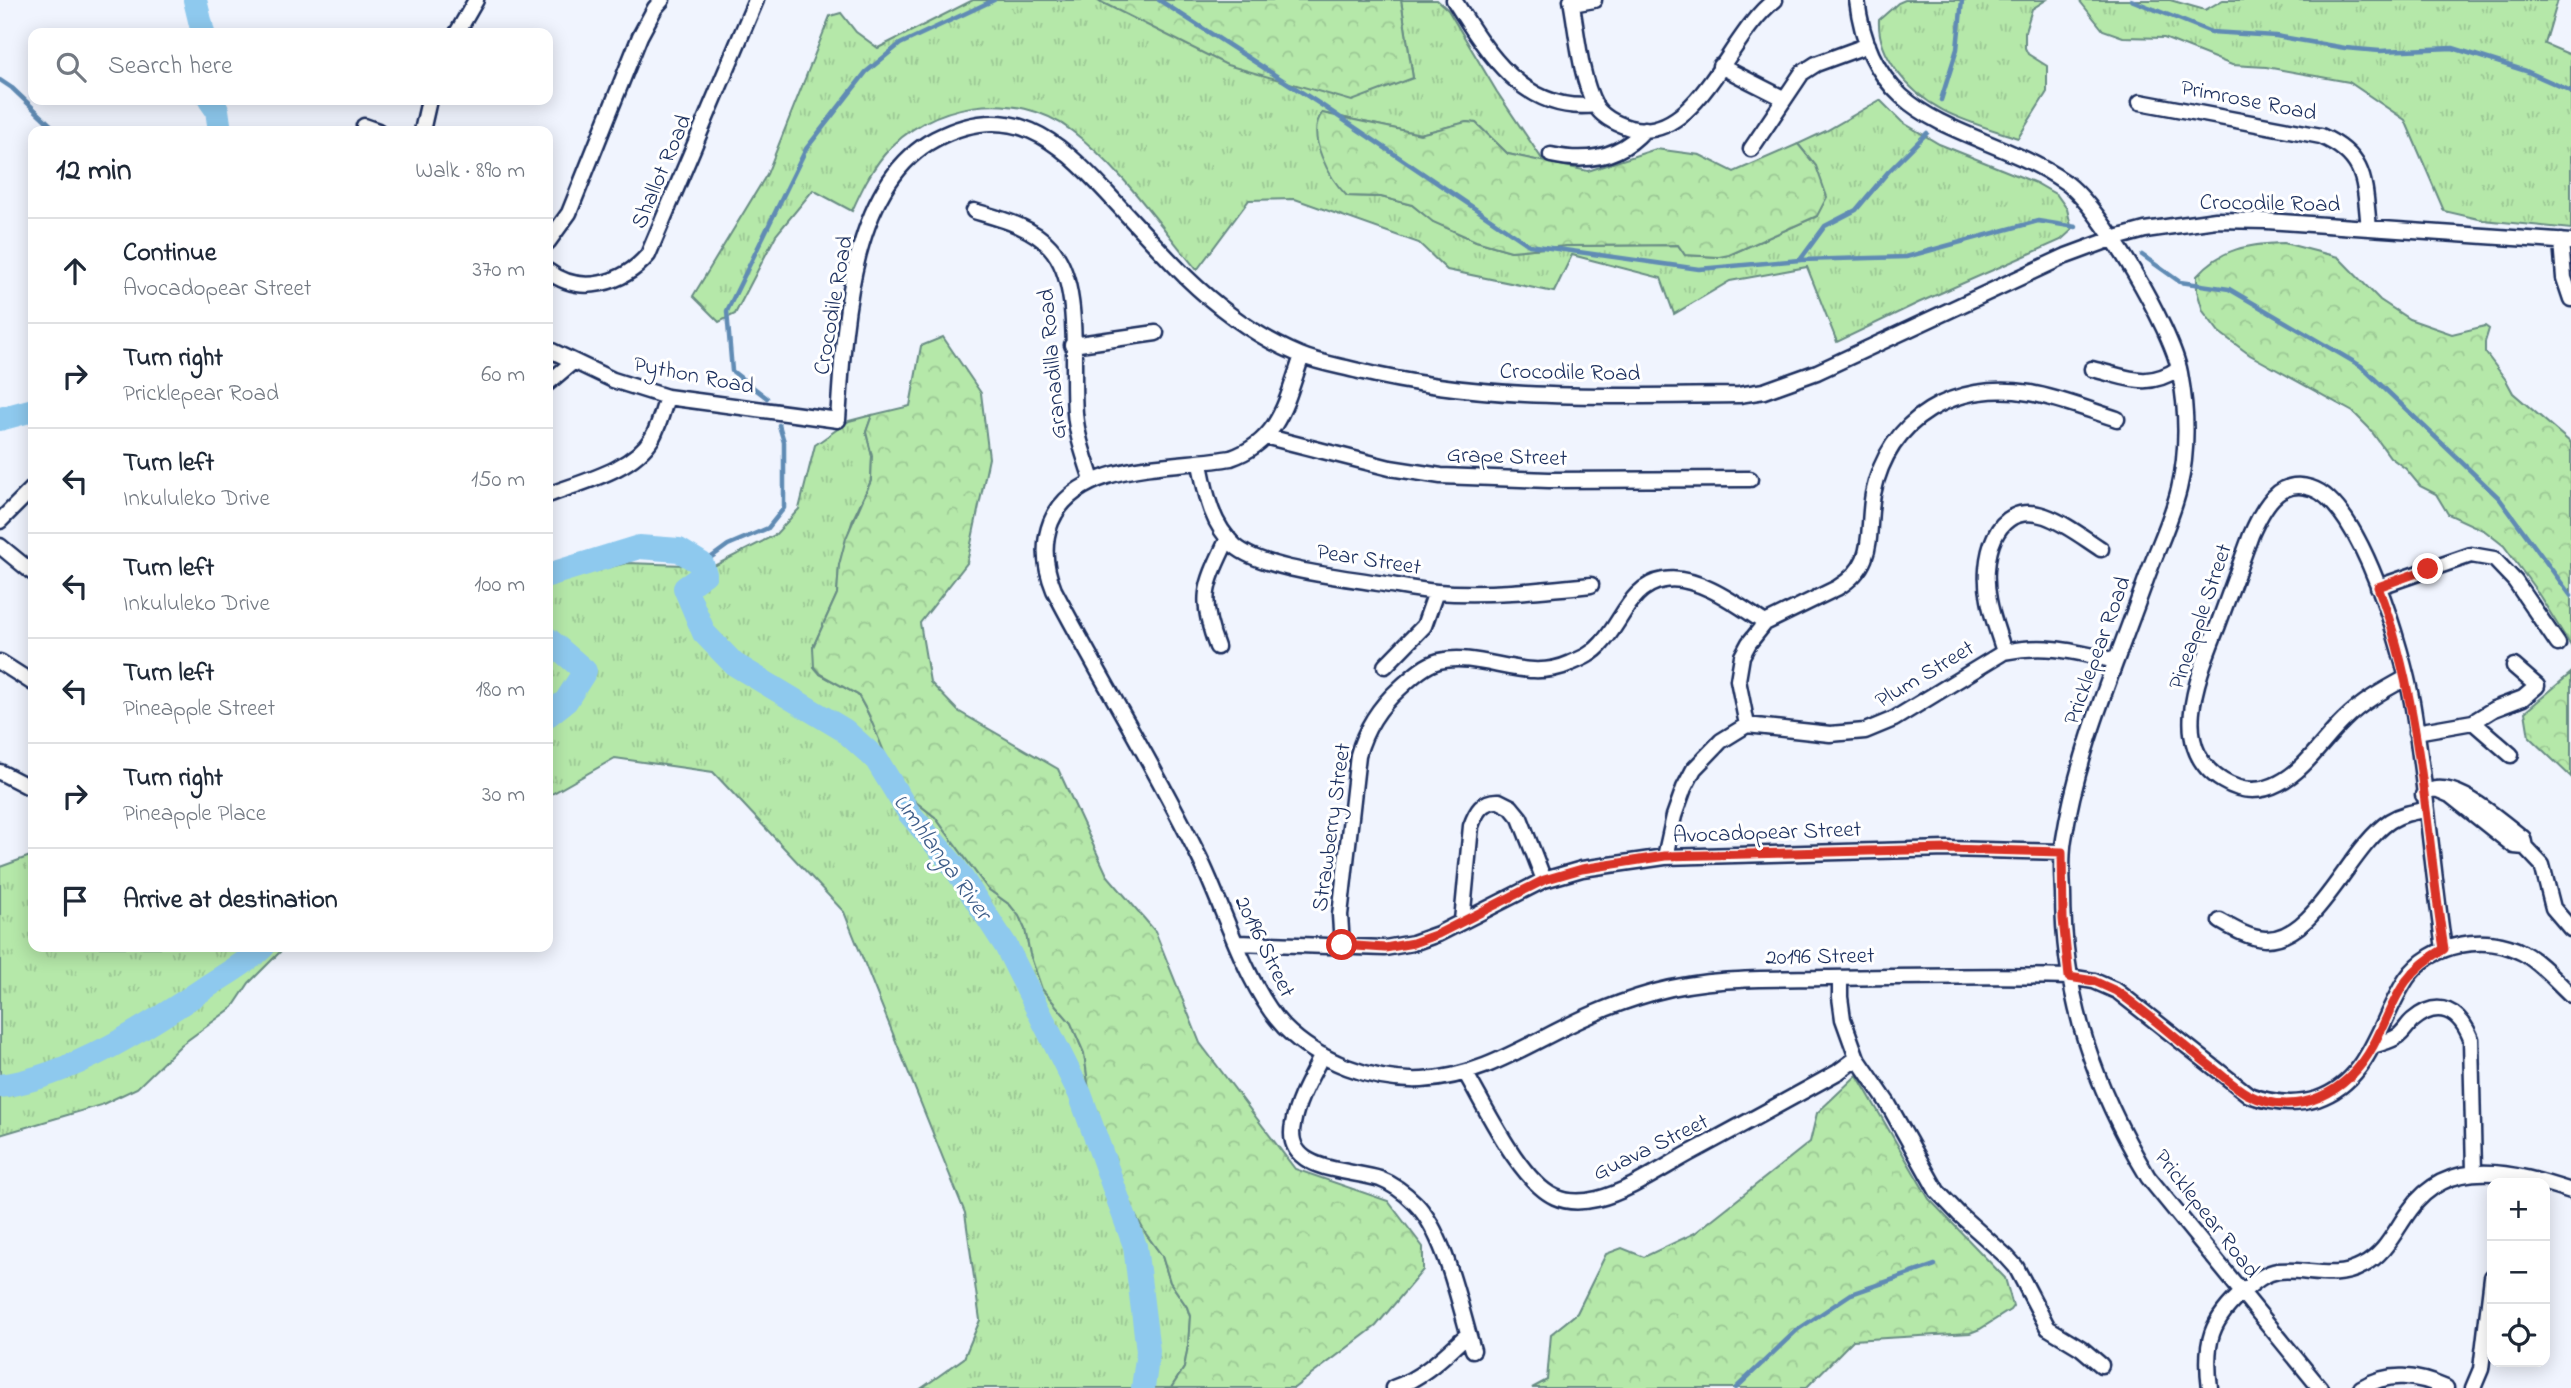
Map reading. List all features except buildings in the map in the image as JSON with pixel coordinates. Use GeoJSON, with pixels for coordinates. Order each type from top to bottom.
{"type":"FeatureCollection","features":[{"type":"Feature","properties":{"kind":"street"},"geometry":{"type":"LineString","coordinates":[[460,28],[476,0]]}},
{"type":"Feature","properties":{"kind":"street"},"geometry":{"type":"LineString","coordinates":[[553,235],[569,213],[640,36],[662,0]]}},
{"type":"Feature","properties":{"kind":"street","name":"Shallot Road"},"geometry":{"type":"LineString","coordinates":[[553,274],[564,281],[598,284],[615,280],[648,255],[757,0]]}},
{"type":"Feature","properties":{"kind":"street"},"geometry":{"type":"LineString","coordinates":[[1454,0],[1486,48],[1521,86],[1548,101],[1567,106],[1595,105]]}},
{"type":"Feature","properties":{"kind":"street"},"geometry":{"type":"LineString","coordinates":[[1594,0],[1572,2],[1586,76],[1595,105],[1618,124],[1645,130],[1664,126],[1684,114],[1704,92],[1754,18],[1774,0]]}},
{"type":"Feature","properties":{"kind":"street","name":"Pricklepear Road"},"geometry":{"type":"LineString","coordinates":[[1857,0],[1868,46],[1886,79],[1923,114],[2046,171],[2067,184],[2093,211],[2160,318],[2179,369],[2186,427],[2179,489],[2086,743],[2062,852],[2063,919],[2069,977],[2080,1028],[2103,1092],[2148,1178],[2320,1388]]}},
{"type":"Feature","properties":{"kind":"street"},"geometry":{"type":"LineString","coordinates":[[1751,149],[1796,79],[1808,68],[1868,46]]}},
{"type":"Feature","properties":{"kind":"street"},"geometry":{"type":"LineString","coordinates":[[1720,65],[1783,98]]}},
{"type":"Feature","properties":{"kind":"street","name":"Primrose Road"},"geometry":{"type":"LineString","coordinates":[[2140,102],[2321,136],[2336,142],[2349,152],[2360,170],[2369,228]]}},
{"type":"Feature","properties":{"kind":"street"},"geometry":{"type":"LineString","coordinates":[[423,126],[428,105]]}},
{"type":"Feature","properties":{"kind":"street","name":"Crocodile Road"},"geometry":{"type":"LineString","coordinates":[[838,420],[844,343],[857,266],[872,214],[881,194],[904,162],[926,144],[950,131],[977,123],[1012,124],[1037,133],[1059,146],[1082,166],[1184,276],[1220,309],[1247,328],[1302,356],[1437,387],[1506,394],[1562,397],[1739,395],[1764,391],[1817,372],[2066,256],[2112,239],[2167,226],[2216,220],[2566,241]]}},
{"type":"Feature","properties":{"kind":"street"},"geometry":{"type":"LineString","coordinates":[[1551,155],[1570,159],[1601,157],[1628,145],[1645,130]]}},
{"type":"Feature","properties":{"kind":"street","name":"Granadilla Road"},"geometry":{"type":"LineString","coordinates":[[974,211],[1013,223],[1037,236],[1051,248],[1068,279],[1078,437],[1092,480]]}},
{"type":"Feature","properties":{"kind":"street"},"geometry":{"type":"LineString","coordinates":[[2566,241],[2564,278],[2571,299]]}},
{"type":"Feature","properties":{"kind":"street"},"geometry":{"type":"LineString","coordinates":[[1072,345],[1156,333]]}},
{"type":"Feature","properties":{"kind":"street","name":"Python Road"},"geometry":{"type":"LineString","coordinates":[[553,352],[613,380],[667,397],[838,420]]}},
{"type":"Feature","properties":{"kind":"street"},"geometry":{"type":"LineString","coordinates":[[1268,437],[1283,410],[1302,356]]}},
{"type":"Feature","properties":{"kind":"street"},"geometry":{"type":"LineString","coordinates":[[553,379],[573,362]]}},
{"type":"Feature","properties":{"kind":"street"},"geometry":{"type":"LineString","coordinates":[[2092,369],[2147,382],[2163,379],[2179,369]]}},
{"type":"Feature","properties":{"kind":"street"},"geometry":{"type":"LineString","coordinates":[[1665,856],[1674,816],[1694,769],[1721,741],[1747,725],[1740,698],[1738,670],[1749,643],[1765,623],[1846,583],[1860,568],[1868,551],[1873,495],[1880,467],[1905,428],[1922,413],[1941,403],[1998,391],[2031,393],[2117,419]]}},
{"type":"Feature","properties":{"kind":"street"},"geometry":{"type":"LineString","coordinates":[[553,493],[611,470],[645,449],[653,437],[667,397]]}},
{"type":"Feature","properties":{"kind":"street","name":"20196 Street"},"geometry":{"type":"LineString","coordinates":[[1268,437],[1247,453],[1200,464],[1124,472],[1092,480],[1070,495],[1054,516],[1046,540],[1049,578],[1180,818],[1254,981],[1273,1013],[1294,1036],[1322,1055],[1347,1067],[1384,1078],[1426,1080],[1466,1074],[1591,1014],[1656,992],[1706,983],[1965,975],[2069,977],[2094,981],[2116,991],[2238,1088],[2259,1099],[2285,1103],[2309,1101],[2331,1092],[2354,1074],[2373,1046],[2407,978],[2421,964],[2444,949]]}},
{"type":"Feature","properties":{"kind":"street","name":"Grape Street"},"geometry":{"type":"LineString","coordinates":[[1268,437],[1390,468],[1441,476],[1549,480],[1750,479]]}},
{"type":"Feature","properties":{"kind":"street","name":"Pear Street"},"geometry":{"type":"LineString","coordinates":[[1200,464],[1211,511],[1228,538],[1251,555],[1288,567],[1436,592],[1551,589],[1591,585]]}},
{"type":"Feature","properties":{"kind":"street","name":"Pineapple Street"},"geometry":{"type":"LineString","coordinates":[[2406,678],[2356,709],[2296,770],[2270,787],[2248,790],[2228,784],[2210,771],[2194,742],[2191,714],[2199,676],[2251,535],[2261,513],[2278,492],[2287,487],[2305,486],[2326,495],[2355,534],[2393,627],[2406,678],[2428,798],[2444,949]]}},
{"type":"Feature","properties":{"kind":"street"},"geometry":{"type":"LineString","coordinates":[[0,521],[28,493]]}},
{"type":"Feature","properties":{"kind":"street"},"geometry":{"type":"LineString","coordinates":[[2004,652],[1987,589],[1989,552],[2003,523],[2009,518],[2027,514],[2046,516],[2101,549]]}},
{"type":"Feature","properties":{"kind":"street"},"geometry":{"type":"LineString","coordinates":[[1217,647],[1208,622],[1205,591],[1228,538]]}},
{"type":"Feature","properties":{"kind":"street"},"geometry":{"type":"LineString","coordinates":[[0,546],[28,569]]}},
{"type":"Feature","properties":{"kind":"street"},"geometry":{"type":"LineString","coordinates":[[2378,587],[2471,555],[2494,559],[2515,581],[2558,644]]}},
{"type":"Feature","properties":{"kind":"street","name":"Strawberry Street"},"geometry":{"type":"LineString","coordinates":[[1342,945],[1340,915],[1361,743],[1382,707],[1410,679],[1426,667],[1450,660],[1530,671],[1545,671],[1568,665],[1597,650],[1637,595],[1658,581],[1666,579],[1688,582],[1717,593],[1765,623]]}},
{"type":"Feature","properties":{"kind":"street"},"geometry":{"type":"LineString","coordinates":[[1385,666],[1424,626],[1436,592]]}},
{"type":"Feature","properties":{"kind":"street","name":"Plum Street"},"geometry":{"type":"LineString","coordinates":[[1747,725],[1830,734],[1865,731],[1894,719],[2004,652],[2054,647],[2116,661]]}},
{"type":"Feature","properties":{"kind":"street"},"geometry":{"type":"LineString","coordinates":[[0,662],[28,680]]}},
{"type":"Feature","properties":{"kind":"street"},"geometry":{"type":"LineString","coordinates":[[2416,732],[2473,722],[2494,709],[2523,698],[2537,686],[2514,666]]}},
{"type":"Feature","properties":{"kind":"street"},"geometry":{"type":"LineString","coordinates":[[2473,722],[2511,755]]}},
{"type":"Feature","properties":{"kind":"street"},"geometry":{"type":"LineString","coordinates":[[0,772],[28,786]]}},
{"type":"Feature","properties":{"kind":"street"},"geometry":{"type":"LineString","coordinates":[[2220,922],[2254,937],[2266,939],[2288,934],[2307,920],[2362,848],[2382,828],[2441,787],[2467,796],[2523,838],[2525,847],[2542,865],[2553,908],[2571,929]]}},
{"type":"Feature","properties":{"kind":"street"},"geometry":{"type":"LineString","coordinates":[[1462,921],[1471,826],[1475,814],[1486,803],[1499,801],[1515,811],[1544,880]]}},
{"type":"Feature","properties":{"kind":"street","name":"Avocadopear Street"},"geometry":{"type":"LineString","coordinates":[[1238,943],[1385,948],[1413,943],[1438,934],[1544,880],[1582,869],[1665,856],[1972,849],[2062,852]]}},
{"type":"Feature","properties":{"kind":"street"},"geometry":{"type":"LineString","coordinates":[[2444,949],[2476,943],[2508,947],[2531,959],[2571,995]]}},
{"type":"Feature","properties":{"kind":"street"},"geometry":{"type":"LineString","coordinates":[[1840,978],[1843,1019],[1857,1058],[1887,1102],[1937,1191],[2016,1267],[2048,1328],[2081,1348],[2101,1365]]}},
{"type":"Feature","properties":{"kind":"street"},"geometry":{"type":"LineString","coordinates":[[2373,1046],[2400,1035],[2411,1021],[2427,1011],[2439,1008],[2462,1021],[2471,1040],[2474,1172]]}},
{"type":"Feature","properties":{"kind":"street"},"geometry":{"type":"LineString","coordinates":[[1322,1055],[1294,1116],[1292,1127],[1295,1144],[1307,1160],[1319,1166],[1383,1180],[1406,1194],[1416,1204],[1434,1230],[1473,1350]]}},
{"type":"Feature","properties":{"kind":"street","name":"Guava Street"},"geometry":{"type":"LineString","coordinates":[[1466,1074],[1507,1145],[1537,1184],[1564,1200],[1585,1201],[1637,1182],[1817,1084],[1857,1058]]}},
{"type":"Feature","properties":{"kind":"street"},"geometry":{"type":"LineString","coordinates":[[2210,1388],[2207,1352],[2213,1327],[2226,1307],[2267,1274],[2277,1271],[2339,1273],[2364,1265],[2382,1250],[2428,1189],[2451,1177],[2474,1172],[2499,1173],[2571,1191]]}},
{"type":"Feature","properties":{"kind":"street"},"geometry":{"type":"LineString","coordinates":[[2473,1388],[2481,1369],[2489,1304]]}},
{"type":"Feature","properties":{"kind":"street"},"geometry":{"type":"LineString","coordinates":[[1392,1388],[1405,1384],[1434,1364],[1468,1334]]}},
{"type":"Feature","properties":{"kind":"street"},"geometry":{"type":"LineString","coordinates":[[2361,1388],[2373,1381],[2394,1376],[2428,1380],[2446,1388]]}},
{"type":"Feature","properties":{"kind":"green space"},"geometry":{"type":"Polygon","coordinates":[[[973,0],[1097,0],[1413,78],[1401,0],[1437,0],[1448,10],[1497,92],[1544,162],[1508,154],[1476,123],[1467,122],[1420,134],[1322,113],[1347,196],[1381,197],[1412,205],[1434,222],[1476,241],[1511,251],[1566,246],[1678,245],[1685,255],[1729,255],[1817,216],[1816,166],[1798,144],[1880,100],[1902,122],[1939,144],[2036,183],[2057,195],[2067,209],[2072,230],[2061,240],[1837,342],[1807,267],[1730,281],[1674,314],[1661,278],[1572,255],[1554,292],[1447,270],[1419,243],[1295,199],[1249,200],[1197,270],[1123,179],[1090,146],[1050,117],[1000,105],[948,113],[924,123],[902,137],[874,168],[852,211],[813,190],[776,235],[735,314],[719,322],[693,296],[767,174],[830,16],[841,13],[856,32],[878,48],[973,0]]]}},
{"type":"Feature","properties":{"kind":"green space"},"geometry":{"type":"Polygon","coordinates":[[[1097,0],[1401,0],[1413,78],[1352,101],[1227,65],[1097,0]]]}},
{"type":"Feature","properties":{"kind":"green space"},"geometry":{"type":"Polygon","coordinates":[[[1905,0],[2046,0],[2032,9],[2025,32],[2025,48],[2028,54],[2047,66],[2047,92],[2018,138],[1951,114],[1921,97],[1908,85],[1883,46],[1879,20],[1905,0]]]}},
{"type":"Feature","properties":{"kind":"green space"},"geometry":{"type":"Polygon","coordinates":[[[2079,0],[2170,0],[2205,10],[2223,0],[2558,0],[2545,44],[2571,55],[2571,229],[2483,220],[2444,211],[2405,120],[2349,82],[2266,67],[2232,65],[2164,38],[2123,37],[2103,30],[2079,0]]]}},
{"type":"Feature","properties":{"kind":"green space"},"geometry":{"type":"Polygon","coordinates":[[[1322,113],[1420,134],[1466,122],[1476,123],[1508,154],[1588,171],[1656,149],[1700,155],[1734,172],[1798,144],[1816,166],[1827,197],[1817,216],[1719,257],[1685,255],[1678,245],[1566,246],[1511,251],[1476,241],[1433,222],[1412,205],[1381,197],[1347,196],[1327,168],[1318,145],[1317,122],[1322,113]]]}},
{"type":"Feature","properties":{"kind":"green space"},"geometry":{"type":"Polygon","coordinates":[[[2284,243],[2338,257],[2380,300],[2409,319],[2452,334],[2485,326],[2489,329],[2485,352],[2513,393],[2571,443],[2571,646],[2504,546],[2485,531],[2448,514],[2436,494],[2420,486],[2406,469],[2390,457],[2369,428],[2353,412],[2250,355],[2219,332],[2203,311],[2197,291],[2197,276],[2206,267],[2236,249],[2284,243]]]}},
{"type":"Feature","properties":{"kind":"green space"},"geometry":{"type":"Polygon","coordinates":[[[943,337],[981,393],[989,458],[967,563],[920,623],[930,682],[958,711],[1058,769],[1107,875],[1155,931],[1200,1043],[1295,1169],[1388,1201],[1423,1247],[1423,1270],[1376,1326],[1294,1388],[1171,1388],[1184,1368],[1190,1316],[1170,1282],[1162,1256],[1129,1204],[1089,1090],[1084,1053],[1071,1023],[1042,989],[1019,916],[1010,905],[988,889],[935,817],[897,783],[858,695],[820,674],[814,667],[813,647],[837,594],[839,565],[846,538],[871,481],[872,456],[866,432],[872,415],[910,406],[921,346],[943,337]]]}},
{"type":"Feature","properties":{"kind":"green space"},"geometry":{"type":"Polygon","coordinates":[[[872,415],[866,432],[872,456],[871,481],[853,519],[839,565],[837,594],[813,647],[820,674],[858,695],[916,802],[935,817],[988,889],[1019,915],[1042,989],[1071,1023],[1084,1053],[1089,1090],[1146,1234],[1162,1256],[1170,1282],[1187,1307],[1190,1317],[1184,1368],[1171,1388],[922,1388],[964,1358],[980,1320],[965,1213],[844,912],[713,772],[615,758],[553,793],[553,581],[627,563],[714,566],[775,535],[799,509],[815,445],[849,421],[872,415]]]}},
{"type":"Feature","properties":{"kind":"green space"},"geometry":{"type":"Polygon","coordinates":[[[2571,673],[2571,777],[2529,737],[2525,712],[2571,673]]]}},
{"type":"Feature","properties":{"kind":"green space"},"geometry":{"type":"Polygon","coordinates":[[[28,857],[28,952],[280,952],[249,983],[233,1007],[181,1045],[137,1088],[101,1105],[0,1135],[0,867],[28,857]]]}},
{"type":"Feature","properties":{"kind":"green space"},"geometry":{"type":"Polygon","coordinates":[[[1857,1075],[1929,1199],[2005,1278],[2013,1306],[2010,1310],[1970,1333],[1853,1340],[1806,1388],[1532,1388],[1547,1380],[1551,1334],[1577,1313],[1606,1254],[1622,1248],[1644,1257],[1695,1233],[1810,1142],[1817,1113],[1857,1075]]]}},
{"type":"Feature","properties":{"kind":"waterway","name":"Umhlanga River"},"geometry":{"type":"LineString","coordinates":[[195,0],[202,28]]}},
{"type":"Feature","properties":{"kind":"waterway"},"geometry":{"type":"LineString","coordinates":[[767,398],[732,371],[727,311],[806,149],[866,72],[900,44],[994,0]]}},
{"type":"Feature","properties":{"kind":"waterway"},"geometry":{"type":"LineString","coordinates":[[1159,0],[1323,106],[1529,245],[1699,269],[1800,260],[1906,257],[2038,221],[2076,227]]}},
{"type":"Feature","properties":{"kind":"waterway"},"geometry":{"type":"LineString","coordinates":[[1941,100],[1957,49],[1962,0]]}},
{"type":"Feature","properties":{"kind":"waterway"},"geometry":{"type":"LineString","coordinates":[[2131,0],[2211,32],[2276,36],[2380,51],[2453,48],[2526,71],[2571,91]]}},
{"type":"Feature","properties":{"kind":"waterway"},"geometry":{"type":"LineString","coordinates":[[0,80],[28,103]]}},
{"type":"Feature","properties":{"kind":"waterway"},"geometry":{"type":"LineString","coordinates":[[30,105],[52,126]]}},
{"type":"Feature","properties":{"kind":"waterway","name":"Umhlanga River"},"geometry":{"type":"LineString","coordinates":[[214,105],[219,126]]}},
{"type":"Feature","properties":{"kind":"waterway"},"geometry":{"type":"LineString","coordinates":[[1800,260],[1825,226],[1856,210],[1888,172],[1927,133]]}},
{"type":"Feature","properties":{"kind":"waterway"},"geometry":{"type":"LineString","coordinates":[[2142,255],[2180,282],[2229,289],[2361,366],[2499,498],[2571,596]]}},
{"type":"Feature","properties":{"kind":"waterway","name":"Umhlanga River"},"geometry":{"type":"LineString","coordinates":[[0,419],[28,411]]}},
{"type":"Feature","properties":{"kind":"waterway"},"geometry":{"type":"LineString","coordinates":[[702,564],[728,545],[768,528],[784,508],[784,442],[779,425]]}},
{"type":"Feature","properties":{"kind":"waterway","name":"Umhlanga River"},"geometry":{"type":"LineString","coordinates":[[553,573],[639,547],[679,550],[702,564],[705,574],[685,588],[704,633],[734,664],[844,730],[876,759],[909,813],[954,866],[1006,946],[1080,1094],[1135,1246],[1148,1351],[1143,1388]]}},
{"type":"Feature","properties":{"kind":"waterway","name":"Umhlanga River"},"geometry":{"type":"LineString","coordinates":[[553,643],[585,671],[566,701],[553,711]]}},
{"type":"Feature","properties":{"kind":"waterway","name":"Umhlanga River"},"geometry":{"type":"LineString","coordinates":[[0,1086],[55,1072],[110,1047],[188,999],[257,952]]}},
{"type":"Feature","properties":{"kind":"waterway"},"geometry":{"type":"LineString","coordinates":[[1736,1388],[1797,1330],[1851,1294],[1935,1265]]}},
{"type":"Feature","properties":{"kind":"route"},"geometry":{"type":"LineString","coordinates":[[1342,945],[1385,948],[1413,943],[1438,934],[1544,880],[1582,869],[1665,856],[1947,849],[2062,852],[2063,919],[2069,977],[2094,981],[2116,991],[2249,1095],[2285,1103],[2322,1097],[2345,1082],[2361,1065],[2407,978],[2421,964],[2444,949],[2412,701],[2393,627],[2378,587],[2428,569]]}}]}
